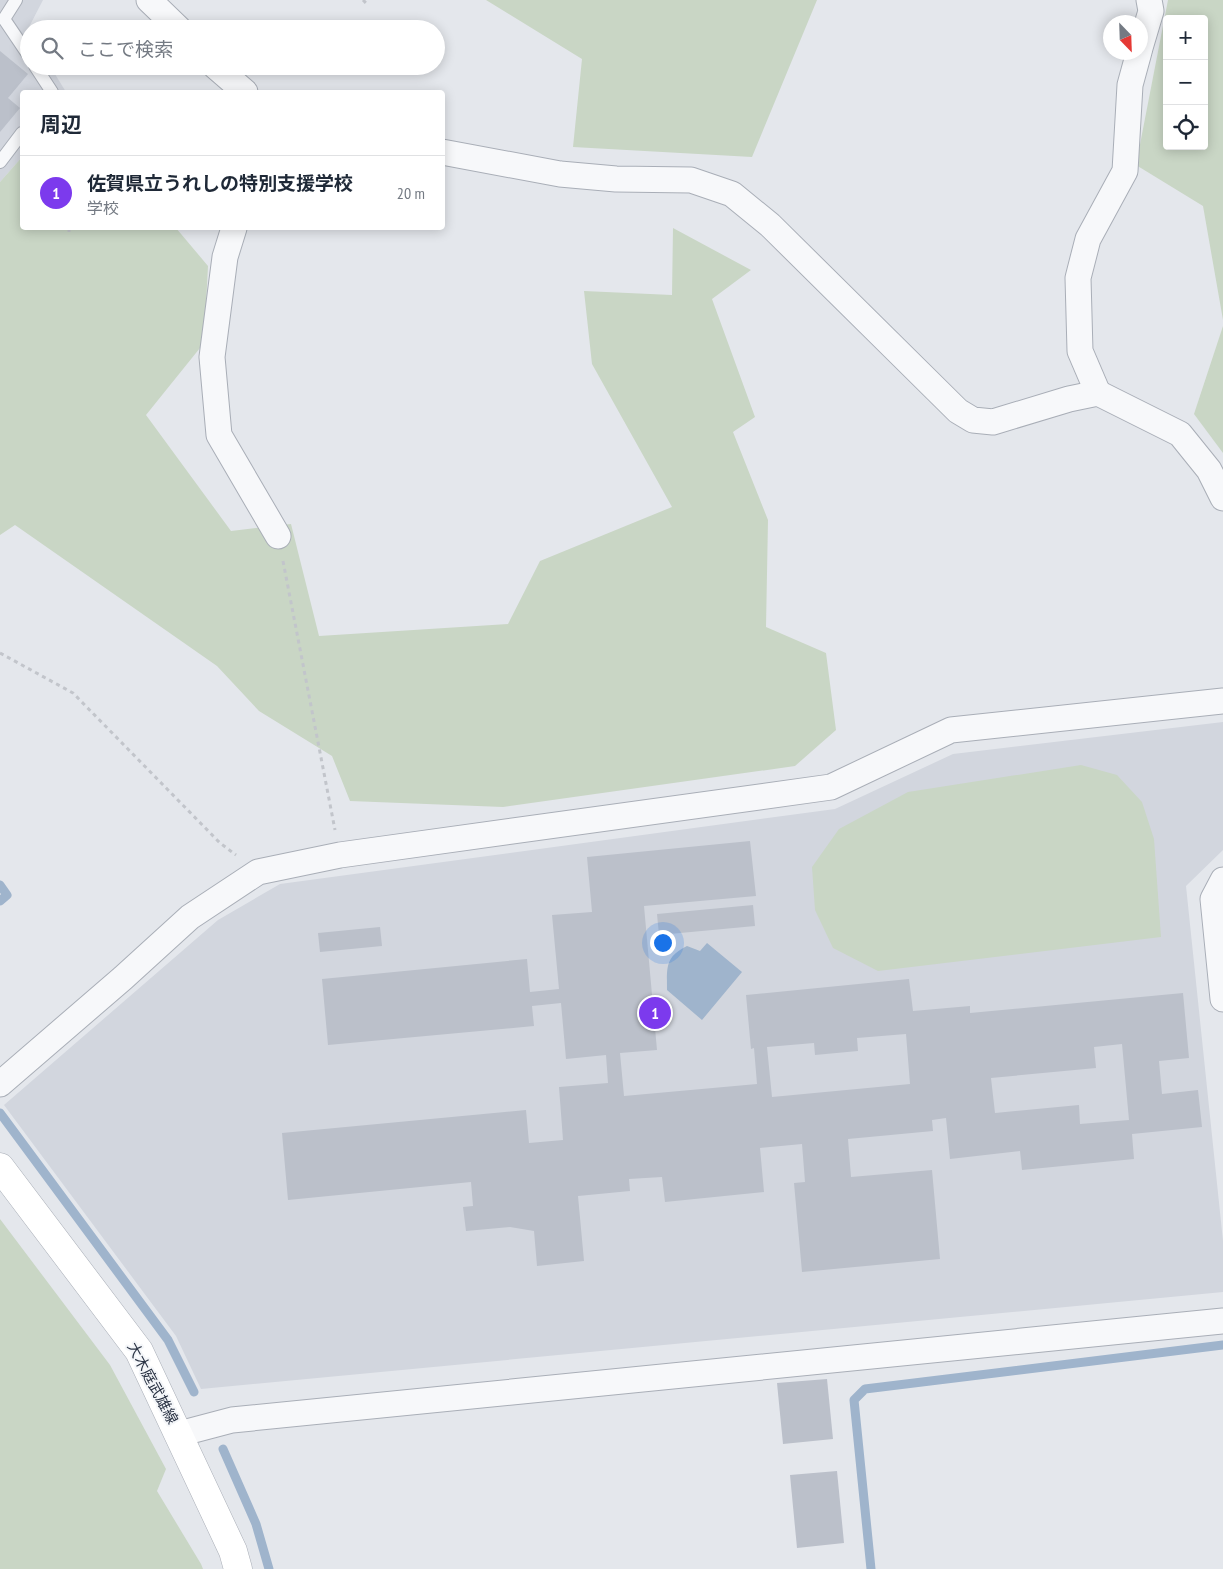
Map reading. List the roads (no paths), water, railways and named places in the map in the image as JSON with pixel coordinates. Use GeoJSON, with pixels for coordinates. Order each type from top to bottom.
{"type":"FeatureCollection","features":[{"type":"Feature","properties":{"kind":"main road","name":"大木庭武雄線"},"geometry":{"type":"LineString","coordinates":[[0,1167],[139,1351],[233,1551],[238,1569]]}},
{"type":"Feature","properties":{"kind":"street"},"geometry":{"type":"LineString","coordinates":[[149,0],[170,20]]}},
{"type":"Feature","properties":{"kind":"street"},"geometry":{"type":"LineString","coordinates":[[1148,21],[1151,11],[1149,0]]}},
{"type":"Feature","properties":{"kind":"street"},"geometry":{"type":"LineString","coordinates":[[1098,393],[1080,351],[1078,278],[1088,239],[1125,172],[1130,85],[1137,60]]}},
{"type":"Feature","properties":{"kind":"street"},"geometry":{"type":"LineString","coordinates":[[226,75],[244,90]]}},
{"type":"Feature","properties":{"kind":"street"},"geometry":{"type":"LineString","coordinates":[[445,153],[560,174],[616,179],[690,180],[732,194],[770,225],[958,410],[973,420],[993,422],[1069,398],[1098,393],[1180,434],[1209,470],[1223,498]]}},
{"type":"Feature","properties":{"kind":"street"},"geometry":{"type":"LineString","coordinates":[[233,230],[225,257],[212,357],[219,435],[278,536]]}},
{"type":"Feature","properties":{"kind":"street"},"geometry":{"type":"LineString","coordinates":[[0,1084],[123,978],[190,917],[258,872],[340,855],[831,787],[951,730],[1223,701]]}},
{"type":"Feature","properties":{"kind":"street"},"geometry":{"type":"LineString","coordinates":[[1223,880],[1213,899],[1223,999]]}},
{"type":"Feature","properties":{"kind":"street"},"geometry":{"type":"LineString","coordinates":[[179,1434],[232,1420],[1223,1320]]}},
{"type":"Feature","properties":{"kind":"lane"},"geometry":{"type":"LineString","coordinates":[[16,0],[4,19],[20,43]]}},
{"type":"Feature","properties":{"kind":"lane"},"geometry":{"type":"LineString","coordinates":[[41,75],[51,90]]}},
{"type":"Feature","properties":{"kind":"lane"},"geometry":{"type":"LineString","coordinates":[[0,162],[20,136]]}},
{"type":"Feature","properties":{"kind":"water"},"geometry":{"type":"Polygon","coordinates":[[[707,943],[742,972],[702,1020],[667,990],[667,975],[671,959],[680,950],[687,946],[700,951],[707,943]]]}},
{"type":"Feature","properties":{"kind":"waterway"},"geometry":{"type":"LineString","coordinates":[[0,885],[7,895],[0,901]]}},
{"type":"Feature","properties":{"kind":"waterway"},"geometry":{"type":"LineString","coordinates":[[0,1113],[168,1340],[194,1392]]}},
{"type":"Feature","properties":{"kind":"waterway"},"geometry":{"type":"LineString","coordinates":[[871,1569],[854,1400],[865,1389],[1223,1345]]}},
{"type":"Feature","properties":{"kind":"waterway"},"geometry":{"type":"LineString","coordinates":[[223,1449],[256,1524],[269,1569]]}},
{"type":"Feature","properties":{"kind":"place","name":"佐賀県立うれしの特別支援学校"},"geometry":{"type":"Point","coordinates":[655,1013]}}]}
